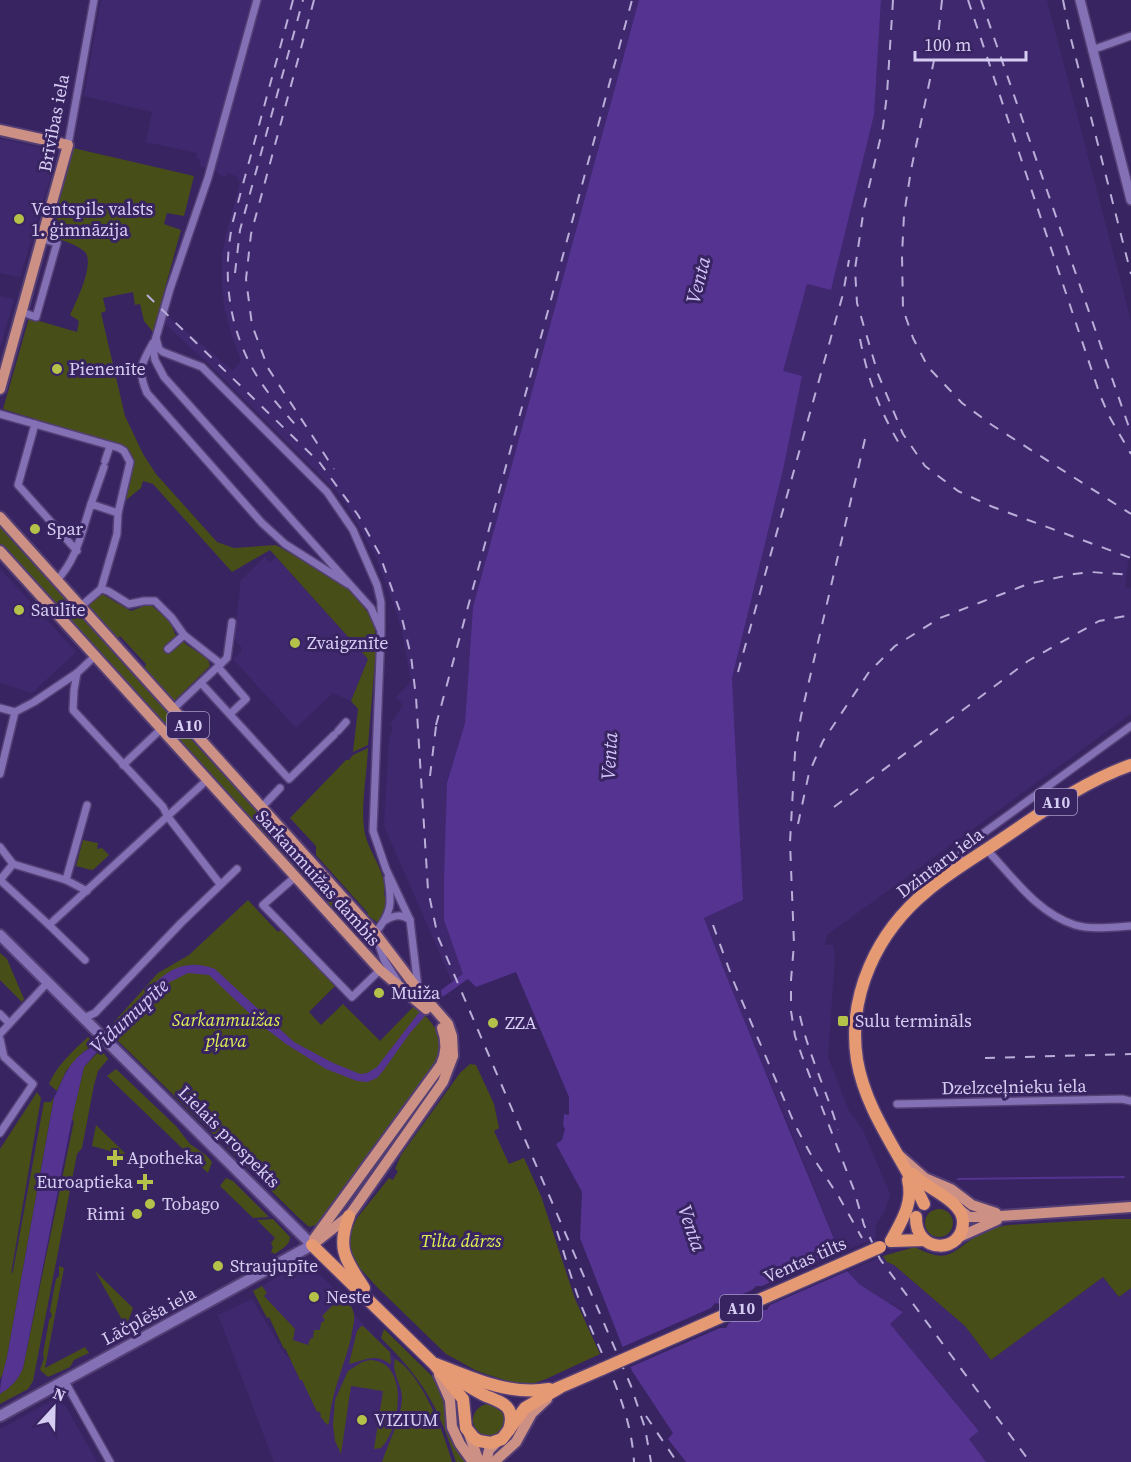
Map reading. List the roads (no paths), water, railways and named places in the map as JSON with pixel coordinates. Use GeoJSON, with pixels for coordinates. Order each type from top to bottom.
{"type":"FeatureCollection","features":[{"type":"Feature","properties":{"kind":"highway","name":"Dzintaru iela"},"geometry":{"type":"LineString","coordinates":[[898,1154],[877,1118],[863,1083],[856,1049],[856,1016],[864,980],[878,947],[898,919],[928,890],[1073,792],[1131,765]]}},
{"type":"Feature","properties":{"kind":"highway","name":"A10"},"geometry":{"type":"LineString","coordinates":[[885,1244],[916,1217],[924,1204],[898,1154]]}},
{"type":"Feature","properties":{"kind":"highway","name":"A10"},"geometry":{"type":"LineString","coordinates":[[898,1154],[919,1181],[956,1206]]}},
{"type":"Feature","properties":{"kind":"highway"},"geometry":{"type":"LineString","coordinates":[[885,1244],[905,1212],[910,1193],[898,1154]]}},
{"type":"Feature","properties":{"kind":"highway"},"geometry":{"type":"LineString","coordinates":[[924,1204],[933,1199],[942,1199],[956,1206],[963,1219],[962,1229],[957,1238]]}},
{"type":"Feature","properties":{"kind":"highway","name":"A10"},"geometry":{"type":"LineString","coordinates":[[349,1216],[342,1237],[345,1257],[376,1306]]}},
{"type":"Feature","properties":{"kind":"highway"},"geometry":{"type":"LineString","coordinates":[[916,1217],[916,1226],[924,1240]]}},
{"type":"Feature","properties":{"kind":"highway","name":"A10"},"geometry":{"type":"LineString","coordinates":[[885,1244],[924,1240],[932,1245],[941,1246],[950,1244],[957,1238]]}},
{"type":"Feature","properties":{"kind":"highway","name":"Ventas tilts"},"geometry":{"type":"LineString","coordinates":[[559,1388],[885,1244]]}},
{"type":"Feature","properties":{"kind":"highway","name":"Lielais prospekts"},"geometry":{"type":"LineString","coordinates":[[312,1245],[434,1364]]}},
{"type":"Feature","properties":{"kind":"highway","name":"A10"},"geometry":{"type":"LineString","coordinates":[[434,1364],[489,1397],[504,1403],[519,1403],[559,1388]]}},
{"type":"Feature","properties":{"kind":"highway","name":"A10"},"geometry":{"type":"LineString","coordinates":[[434,1364],[464,1399],[466,1428],[469,1433]]}},
{"type":"Feature","properties":{"kind":"highway"},"geometry":{"type":"LineString","coordinates":[[434,1364],[519,1392],[559,1388]]}},
{"type":"Feature","properties":{"kind":"highway","name":"A10"},"geometry":{"type":"LineString","coordinates":[[497,1442],[525,1408],[559,1388]]}},
{"type":"Feature","properties":{"kind":"highway"},"geometry":{"type":"LineString","coordinates":[[466,1415],[474,1402],[489,1397]]}},
{"type":"Feature","properties":{"kind":"highway"},"geometry":{"type":"LineString","coordinates":[[504,1403],[511,1415],[509,1430]]}},
{"type":"Feature","properties":{"kind":"highway"},"geometry":{"type":"LineString","coordinates":[[469,1433],[485,1443],[497,1442]]}},
{"type":"Feature","properties":{"kind":"main road"},"geometry":{"type":"LineString","coordinates":[[0,130],[68,145]]}},
{"type":"Feature","properties":{"kind":"main road","name":"Brīvības iela"},"geometry":{"type":"LineString","coordinates":[[0,389],[68,145]]}},
{"type":"Feature","properties":{"kind":"main road","name":"Sarkanmuižas dambis"},"geometry":{"type":"LineString","coordinates":[[0,517],[375,933],[420,996],[448,1024],[452,1036],[453,1056],[442,1082],[349,1216],[312,1245]]}},
{"type":"Feature","properties":{"kind":"main road","name":"Sarkanmuižas dambis"},"geometry":{"type":"LineString","coordinates":[[0,551],[380,970],[401,986],[420,996]]}},
{"type":"Feature","properties":{"kind":"main road","name":"Lielais prospekts"},"geometry":{"type":"LineString","coordinates":[[0,935],[312,1245]]}},
{"type":"Feature","properties":{"kind":"main road","name":"Sarkanmuižas dambis"},"geometry":{"type":"LineString","coordinates":[[312,1245],[441,1065],[446,1048],[446,1038],[437,1015]]}},
{"type":"Feature","properties":{"kind":"main road"},"geometry":{"type":"LineString","coordinates":[[898,1154],[925,1178],[951,1189],[972,1205],[1008,1216]]}},
{"type":"Feature","properties":{"kind":"main road"},"geometry":{"type":"LineString","coordinates":[[956,1206],[969,1216],[1008,1216],[1131,1207]]}},
{"type":"Feature","properties":{"kind":"main road"},"geometry":{"type":"LineString","coordinates":[[957,1238],[1008,1216]]}},
{"type":"Feature","properties":{"kind":"main road","name":"Lāčplēša iela"},"geometry":{"type":"LineString","coordinates":[[0,1416],[312,1245]]}},
{"type":"Feature","properties":{"kind":"main road"},"geometry":{"type":"LineString","coordinates":[[434,1364],[450,1400],[452,1427],[460,1444],[473,1462]]}},
{"type":"Feature","properties":{"kind":"main road"},"geometry":{"type":"LineString","coordinates":[[495,1462],[516,1442],[532,1413],[559,1388]]}},
{"type":"Feature","properties":{"kind":"main road"},"geometry":{"type":"LineString","coordinates":[[469,1433],[479,1462]]}},
{"type":"Feature","properties":{"kind":"main road"},"geometry":{"type":"LineString","coordinates":[[486,1462],[489,1450],[497,1442]]}},
{"type":"Feature","properties":{"kind":"street","name":"Brīvības iela"},"geometry":{"type":"LineString","coordinates":[[68,145],[94,0]]}},
{"type":"Feature","properties":{"kind":"street"},"geometry":{"type":"LineString","coordinates":[[257,0],[207,178],[153,348],[155,360],[164,377],[357,590],[372,608],[381,631]]}},
{"type":"Feature","properties":{"kind":"street"},"geometry":{"type":"LineString","coordinates":[[1080,0],[1131,200]]}},
{"type":"Feature","properties":{"kind":"street"},"geometry":{"type":"LineString","coordinates":[[1092,50],[1131,36]]}},
{"type":"Feature","properties":{"kind":"street"},"geometry":{"type":"LineString","coordinates":[[156,338],[141,364],[141,378],[147,393],[262,523],[285,544],[357,590]]}},
{"type":"Feature","properties":{"kind":"street"},"geometry":{"type":"LineString","coordinates":[[156,338],[159,349],[163,352],[202,367],[334,500],[353,530],[377,585],[381,602],[381,631],[373,831],[386,869],[410,920],[420,996]]}},
{"type":"Feature","properties":{"kind":"street"},"geometry":{"type":"LineString","coordinates":[[0,414],[124,451],[130,462],[118,513],[117,534],[101,589],[80,607]]}},
{"type":"Feature","properties":{"kind":"street"},"geometry":{"type":"LineString","coordinates":[[35,424],[18,484],[77,551]]}},
{"type":"Feature","properties":{"kind":"street"},"geometry":{"type":"LineString","coordinates":[[56,581],[77,551],[110,446]]}},
{"type":"Feature","properties":{"kind":"street"},"geometry":{"type":"LineString","coordinates":[[91,504],[118,513]]}},
{"type":"Feature","properties":{"kind":"street"},"geometry":{"type":"LineString","coordinates":[[101,589],[129,604],[144,601],[155,602],[172,618],[183,635],[219,665],[246,699],[230,714]]}},
{"type":"Feature","properties":{"kind":"street"},"geometry":{"type":"LineString","coordinates":[[173,709],[226,658],[231,622]]}},
{"type":"Feature","properties":{"kind":"street"},"geometry":{"type":"LineString","coordinates":[[168,649],[183,635]]}},
{"type":"Feature","properties":{"kind":"street"},"geometry":{"type":"LineString","coordinates":[[0,708],[15,712],[34,702],[77,673],[95,656]]}},
{"type":"Feature","properties":{"kind":"street"},"geometry":{"type":"LineString","coordinates":[[77,673],[73,710],[163,807],[168,817],[220,884]]}},
{"type":"Feature","properties":{"kind":"street"},"geometry":{"type":"LineString","coordinates":[[201,683],[230,714],[284,784]]}},
{"type":"Feature","properties":{"kind":"street"},"geometry":{"type":"LineString","coordinates":[[0,774],[15,712]]}},
{"type":"Feature","properties":{"kind":"street"},"geometry":{"type":"LineString","coordinates":[[262,807],[346,722]]}},
{"type":"Feature","properties":{"kind":"street"},"geometry":{"type":"LineString","coordinates":[[928,890],[978,837],[1131,726]]}},
{"type":"Feature","properties":{"kind":"street"},"geometry":{"type":"LineString","coordinates":[[123,765],[161,729]]}},
{"type":"Feature","properties":{"kind":"street"},"geometry":{"type":"LineString","coordinates":[[49,925],[207,780]]}},
{"type":"Feature","properties":{"kind":"street"},"geometry":{"type":"LineString","coordinates":[[66,880],[87,804]]}},
{"type":"Feature","properties":{"kind":"street"},"geometry":{"type":"LineString","coordinates":[[0,848],[13,864],[66,880],[87,891]]}},
{"type":"Feature","properties":{"kind":"street"},"geometry":{"type":"LineString","coordinates":[[987,850],[1030,897],[1056,916],[1076,926],[1131,927]]}},
{"type":"Feature","properties":{"kind":"street"},"geometry":{"type":"LineString","coordinates":[[13,864],[0,880],[85,960]]}},
{"type":"Feature","properties":{"kind":"street"},"geometry":{"type":"LineString","coordinates":[[84,1018],[95,1013],[237,869]]}},
{"type":"Feature","properties":{"kind":"street"},"geometry":{"type":"LineString","coordinates":[[386,869],[391,895],[386,920]]}},
{"type":"Feature","properties":{"kind":"street"},"geometry":{"type":"LineString","coordinates":[[295,877],[263,905],[352,997],[380,970]]}},
{"type":"Feature","properties":{"kind":"street"},"geometry":{"type":"LineString","coordinates":[[401,986],[384,960],[375,933],[386,920],[394,915],[404,916],[410,920]]}},
{"type":"Feature","properties":{"kind":"street"},"geometry":{"type":"LineString","coordinates":[[0,1034],[48,982]]}},
{"type":"Feature","properties":{"kind":"street"},"geometry":{"type":"LineString","coordinates":[[0,1014],[9,1023]]}},
{"type":"Feature","properties":{"kind":"street"},"geometry":{"type":"LineString","coordinates":[[0,1039],[2,1060],[33,1084],[0,1133]]}},
{"type":"Feature","properties":{"kind":"street","name":"Dzelzceļnieku iela"},"geometry":{"type":"LineString","coordinates":[[897,1104],[1122,1099],[1131,1101]]}},
{"type":"Feature","properties":{"kind":"street"},"geometry":{"type":"LineString","coordinates":[[64,1380],[110,1462]]}},
{"type":"Feature","properties":{"kind":"water"},"geometry":{"type":"Polygon","coordinates":[[[639,0],[881,0],[874,115],[831,290],[807,284],[783,371],[802,376],[783,470],[732,678],[743,900],[704,918],[847,1271],[859,1284],[903,1312],[890,1324],[979,1431],[969,1439],[986,1462],[686,1462],[668,1439],[673,1433],[632,1371],[580,1238],[582,1192],[556,1144],[562,1140],[565,1129],[564,1114],[569,1115],[569,1097],[516,972],[476,987],[468,979],[441,998],[410,1033],[377,1078],[367,1082],[357,1081],[326,1069],[286,1044],[265,1028],[209,975],[188,973],[166,984],[84,1067],[23,1368],[14,1383],[0,1394],[54,1098],[77,1057],[92,1047],[150,988],[178,968],[201,965],[215,969],[294,1042],[331,1062],[360,1074],[377,1067],[437,993],[463,974],[444,920],[444,879],[447,783],[465,723],[473,607],[639,0]]]}},
{"type":"Feature","properties":{"kind":"waterway"},"geometry":{"type":"LineString","coordinates":[[958,1179],[1124,1177]]}},
{"type":"Feature","properties":{"kind":"railway"},"geometry":{"type":"LineString","coordinates":[[293,0],[233,221],[229,242],[228,285],[235,326],[251,365],[275,402],[300,430]]}},
{"type":"Feature","properties":{"kind":"railway"},"geometry":{"type":"LineString","coordinates":[[235,273],[240,230],[303,0]]}},
{"type":"Feature","properties":{"kind":"railway"},"geometry":{"type":"LineString","coordinates":[[314,0],[251,234],[246,279],[252,325],[268,368],[334,469]]}},
{"type":"Feature","properties":{"kind":"railway"},"geometry":{"type":"LineString","coordinates":[[436,725],[632,0]]}},
{"type":"Feature","properties":{"kind":"railway"},"geometry":{"type":"LineString","coordinates":[[893,0],[883,127],[864,208],[855,269],[857,303],[878,374],[903,434],[925,466],[958,491],[993,507],[1131,558]]}},
{"type":"Feature","properties":{"kind":"railway"},"geometry":{"type":"LineString","coordinates":[[942,0],[937,46],[904,215],[903,309],[913,338],[928,367],[962,403],[992,425],[1131,514]]}},
{"type":"Feature","properties":{"kind":"railway"},"geometry":{"type":"LineString","coordinates":[[968,0],[1100,395],[1109,416],[1131,454]]}},
{"type":"Feature","properties":{"kind":"railway"},"geometry":{"type":"LineString","coordinates":[[981,0],[1131,433]]}},
{"type":"Feature","properties":{"kind":"railway"},"geometry":{"type":"LineString","coordinates":[[1063,0],[1131,274]]}},
{"type":"Feature","properties":{"kind":"railway"},"geometry":{"type":"LineString","coordinates":[[738,672],[843,294],[849,260]]}},
{"type":"Feature","properties":{"kind":"railway"},"geometry":{"type":"LineString","coordinates":[[147,295],[320,463],[358,515],[379,553],[401,614],[411,656],[416,697],[428,890],[438,937],[631,1386],[645,1428],[651,1462]]}},
{"type":"Feature","properties":{"kind":"railway"},"geometry":{"type":"LineString","coordinates":[[860,339],[875,394],[900,445]]}},
{"type":"Feature","properties":{"kind":"railway"},"geometry":{"type":"LineString","coordinates":[[865,439],[801,716],[795,753],[790,842],[794,944],[791,1011],[795,1036],[854,1190],[864,1225],[880,1259],[1030,1462]]}},
{"type":"Feature","properties":{"kind":"railway"},"geometry":{"type":"LineString","coordinates":[[798,824],[809,773],[823,741],[869,672],[895,646],[940,618],[1028,584],[1091,572],[1131,575]]}},
{"type":"Feature","properties":{"kind":"railway"},"geometry":{"type":"LineString","coordinates":[[834,807],[1028,661],[1099,621],[1131,615]]}},
{"type":"Feature","properties":{"kind":"railway"},"geometry":{"type":"LineString","coordinates":[[430,776],[437,718]]}},
{"type":"Feature","properties":{"kind":"railway"},"geometry":{"type":"LineString","coordinates":[[713,925],[733,980],[795,1125],[862,1238]]}},
{"type":"Feature","properties":{"kind":"railway"},"geometry":{"type":"LineString","coordinates":[[800,1016],[838,1130]]}},
{"type":"Feature","properties":{"kind":"railway"},"geometry":{"type":"LineString","coordinates":[[985,1058],[1131,1054]]}},
{"type":"Feature","properties":{"kind":"railway"},"geometry":{"type":"LineString","coordinates":[[557,1231],[581,1305],[621,1401],[632,1441],[634,1462]]}},
{"type":"Feature","properties":{"kind":"railway"},"geometry":{"type":"LineString","coordinates":[[646,1416],[677,1462]]}},
{"type":"Feature","properties":{"kind":"place","name":"Ventspils valsts 1. ģimnāzija"},"geometry":{"type":"Point","coordinates":[19,219]}},
{"type":"Feature","properties":{"kind":"place","name":"Pienenīte"},"geometry":{"type":"Point","coordinates":[57,369]}},
{"type":"Feature","properties":{"kind":"place","name":"Spar"},"geometry":{"type":"Point","coordinates":[35,529]}},
{"type":"Feature","properties":{"kind":"place","name":"Saulīte"},"geometry":{"type":"Point","coordinates":[19,610]}},
{"type":"Feature","properties":{"kind":"place","name":"Zvaigznīte"},"geometry":{"type":"Point","coordinates":[295,643]}},
{"type":"Feature","properties":{"kind":"place","name":"Muiža"},"geometry":{"type":"Point","coordinates":[379,993]}},
{"type":"Feature","properties":{"kind":"place","name":"Sulu termināls"},"geometry":{"type":"Point","coordinates":[843,1021]}},
{"type":"Feature","properties":{"kind":"place","name":"ZZA"},"geometry":{"type":"Point","coordinates":[493,1023]}},
{"type":"Feature","properties":{"kind":"place","name":"Apotheka"},"geometry":{"type":"Point","coordinates":[115,1158]}},
{"type":"Feature","properties":{"kind":"place","name":"Euroaptieka"},"geometry":{"type":"Point","coordinates":[145,1182]}},
{"type":"Feature","properties":{"kind":"place","name":"Tobago"},"geometry":{"type":"Point","coordinates":[150,1204]}},
{"type":"Feature","properties":{"kind":"place","name":"Rimi"},"geometry":{"type":"Point","coordinates":[137,1214]}},
{"type":"Feature","properties":{"kind":"place","name":"Straujupīte"},"geometry":{"type":"Point","coordinates":[218,1266]}},
{"type":"Feature","properties":{"kind":"place","name":"Neste"},"geometry":{"type":"Point","coordinates":[314,1297]}},
{"type":"Feature","properties":{"kind":"place","name":"VIZIUM"},"geometry":{"type":"Point","coordinates":[362,1420]}},
{"type":"Feature","properties":{"kind":"water label","name":"Venta"},"geometry":{"type":"Point","coordinates":[698,280]}},
{"type":"Feature","properties":{"kind":"water label","name":"Venta"},"geometry":{"type":"Point","coordinates":[609,756]}},
{"type":"Feature","properties":{"kind":"water label","name":"Vidumupīte"},"geometry":{"type":"Point","coordinates":[129,1016]}},
{"type":"Feature","properties":{"kind":"water label","name":"Venta"},"geometry":{"type":"Point","coordinates":[692,1228]}},
{"type":"Feature","properties":{"kind":"park label","name":"Sarkanmuižas pļava"},"geometry":{"type":"Point","coordinates":[226,1030]}},
{"type":"Feature","properties":{"kind":"park label","name":"Tilta dārzs"},"geometry":{"type":"Point","coordinates":[461,1241]}}]}
